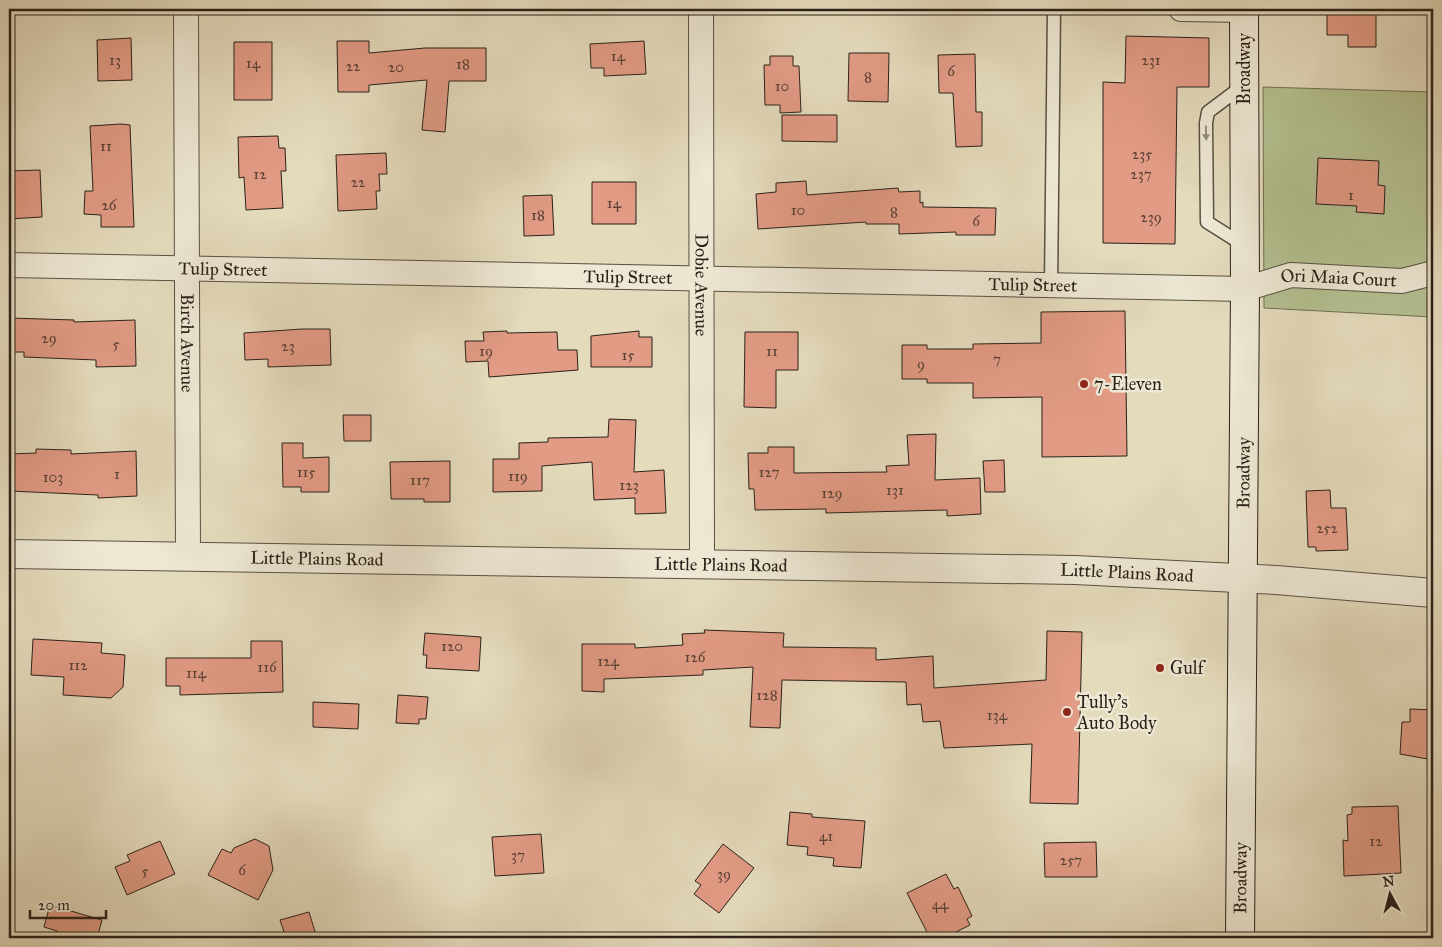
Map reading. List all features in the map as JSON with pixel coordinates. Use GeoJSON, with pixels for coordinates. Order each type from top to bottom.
{"type":"FeatureCollection","features":[{"type":"Feature","properties":{"kind":"street","name":"Birch Avenue"},"geometry":{"type":"LineString","coordinates":[[186,9],[188,556]]}},
{"type":"Feature","properties":{"kind":"street","name":"Dobie Avenue"},"geometry":{"type":"LineString","coordinates":[[701,9],[702,563]]}},
{"type":"Feature","properties":{"kind":"street"},"geometry":{"type":"LineString","coordinates":[[1181,9],[1244,9]]}},
{"type":"Feature","properties":{"kind":"street","name":"Broadway"},"geometry":{"type":"LineString","coordinates":[[1240,938],[1245,289],[1244,9]]}},
{"type":"Feature","properties":{"kind":"street","name":"Tulip Street"},"geometry":{"type":"LineString","coordinates":[[9,265],[1245,289]]}},
{"type":"Feature","properties":{"kind":"street","name":"Ori Maia Court"},"geometry":{"type":"LineString","coordinates":[[1245,289],[1291,275],[1402,281],[1433,272]]}},
{"type":"Feature","properties":{"kind":"street","name":"Little Plains Road"},"geometry":{"type":"LineString","coordinates":[[9,554],[1075,570],[1243,579],[1433,593]]}},
{"type":"Feature","properties":{"kind":"lane"},"geometry":{"type":"LineString","coordinates":[[1051,285],[1054,9]]}},
{"type":"Feature","properties":{"kind":"lane"},"geometry":{"type":"LineString","coordinates":[[1244,85],[1208,112],[1206,123],[1207,222],[1245,246]]}},
{"type":"Feature","properties":{"kind":"green space"},"geometry":{"type":"Polygon","coordinates":[[[1263,87],[1433,92],[1433,317],[1264,308],[1263,87]]]}},
{"type":"Feature","properties":{"kind":"building"},"geometry":{"type":"Polygon","coordinates":[[[1327,9],[1376,9],[1376,47],[1348,47],[1348,35],[1327,35],[1327,9]]]}},
{"type":"Feature","properties":{"kind":"building"},"geometry":{"type":"Polygon","coordinates":[[[1126,36],[1209,38],[1209,87],[1177,87],[1175,244],[1103,243],[1103,82],[1125,83],[1126,36]]]}},
{"type":"Feature","properties":{"kind":"building"},"geometry":{"type":"Polygon","coordinates":[[[131,38],[132,80],[98,81],[97,40],[131,38]]]}},
{"type":"Feature","properties":{"kind":"building"},"geometry":{"type":"Polygon","coordinates":[[[337,41],[369,41],[369,53],[425,48],[486,48],[486,81],[449,81],[445,132],[422,130],[427,80],[369,85],[369,92],[338,92],[337,41]]]}},
{"type":"Feature","properties":{"kind":"building"},"geometry":{"type":"Polygon","coordinates":[[[644,41],[646,74],[604,76],[604,68],[591,68],[590,44],[644,41]]]}},
{"type":"Feature","properties":{"kind":"building"},"geometry":{"type":"Polygon","coordinates":[[[234,42],[272,42],[272,100],[234,100],[234,42]]]}},
{"type":"Feature","properties":{"kind":"building"},"geometry":{"type":"Polygon","coordinates":[[[849,53],[889,53],[888,102],[848,101],[849,53]]]}},
{"type":"Feature","properties":{"kind":"building"},"geometry":{"type":"Polygon","coordinates":[[[975,54],[976,112],[982,112],[982,146],[956,147],[953,93],[939,93],[938,55],[975,54]]]}},
{"type":"Feature","properties":{"kind":"building"},"geometry":{"type":"Polygon","coordinates":[[[770,56],[793,56],[793,66],[799,66],[801,112],[780,113],[780,105],[765,105],[764,65],[770,65],[770,56]]]}},
{"type":"Feature","properties":{"kind":"building"},"geometry":{"type":"Polygon","coordinates":[[[782,115],[837,115],[837,142],[782,141],[782,115]]]}},
{"type":"Feature","properties":{"kind":"building"},"geometry":{"type":"Polygon","coordinates":[[[130,125],[134,227],[101,227],[101,215],[84,214],[85,191],[93,191],[90,126],[130,125]]]}},
{"type":"Feature","properties":{"kind":"building"},"geometry":{"type":"Polygon","coordinates":[[[278,136],[279,148],[285,148],[286,171],[281,171],[283,208],[246,210],[244,177],[239,178],[238,137],[278,136]]]}},
{"type":"Feature","properties":{"kind":"building"},"geometry":{"type":"Polygon","coordinates":[[[386,153],[387,174],[379,174],[380,191],[376,191],[377,209],[338,211],[336,155],[386,153]]]}},
{"type":"Feature","properties":{"kind":"building"},"geometry":{"type":"Polygon","coordinates":[[[1318,158],[1379,161],[1378,185],[1385,186],[1384,214],[1356,212],[1357,206],[1316,204],[1318,158]]]}},
{"type":"Feature","properties":{"kind":"building"},"geometry":{"type":"Polygon","coordinates":[[[40,170],[42,217],[9,219],[9,171],[40,170]]]}},
{"type":"Feature","properties":{"kind":"building"},"geometry":{"type":"Polygon","coordinates":[[[806,181],[807,195],[898,188],[899,192],[920,191],[920,203],[923,202],[923,207],[996,208],[995,235],[956,235],[956,232],[899,234],[899,224],[866,224],[866,222],[758,229],[756,194],[776,192],[776,183],[806,181]]]}},
{"type":"Feature","properties":{"kind":"building"},"geometry":{"type":"Polygon","coordinates":[[[592,182],[636,182],[636,224],[592,224],[592,182]]]}},
{"type":"Feature","properties":{"kind":"building"},"geometry":{"type":"Polygon","coordinates":[[[552,195],[554,235],[524,236],[523,196],[552,195]]]}},
{"type":"Feature","properties":{"kind":"building","name":"7-Eleven"},"geometry":{"type":"Polygon","coordinates":[[[1125,311],[1127,456],[1042,457],[1042,397],[973,398],[973,383],[927,383],[927,379],[902,379],[902,345],[927,345],[927,349],[973,349],[973,344],[1041,343],[1041,312],[1125,311]]]}},
{"type":"Feature","properties":{"kind":"building"},"geometry":{"type":"Polygon","coordinates":[[[9,318],[74,320],[74,322],[135,320],[136,366],[96,367],[96,360],[24,357],[24,352],[9,352],[9,318]]]}},
{"type":"Feature","properties":{"kind":"building"},"geometry":{"type":"Polygon","coordinates":[[[330,329],[331,365],[268,367],[268,359],[245,360],[244,333],[330,329]]]}},
{"type":"Feature","properties":{"kind":"building"},"geometry":{"type":"Polygon","coordinates":[[[507,331],[507,333],[557,332],[558,350],[577,350],[578,370],[489,377],[488,361],[466,362],[465,341],[484,341],[483,332],[507,331]]]}},
{"type":"Feature","properties":{"kind":"building"},"geometry":{"type":"Polygon","coordinates":[[[639,331],[639,337],[652,337],[652,367],[591,367],[591,336],[639,331]]]}},
{"type":"Feature","properties":{"kind":"building"},"geometry":{"type":"Polygon","coordinates":[[[745,332],[798,332],[798,370],[776,370],[776,408],[744,407],[745,332]]]}},
{"type":"Feature","properties":{"kind":"building"},"geometry":{"type":"Polygon","coordinates":[[[343,415],[371,415],[371,441],[344,441],[343,415]]]}},
{"type":"Feature","properties":{"kind":"building"},"geometry":{"type":"Polygon","coordinates":[[[609,419],[636,420],[634,472],[664,470],[666,513],[635,514],[635,498],[594,500],[592,462],[542,466],[542,491],[493,492],[493,459],[519,459],[519,443],[548,442],[548,438],[608,437],[609,419]]]}},
{"type":"Feature","properties":{"kind":"building"},"geometry":{"type":"Polygon","coordinates":[[[936,434],[935,480],[980,478],[981,514],[947,516],[947,510],[826,513],[826,509],[755,510],[754,489],[749,489],[748,453],[768,453],[768,447],[794,447],[794,473],[887,472],[886,466],[909,465],[907,435],[936,434]]]}},
{"type":"Feature","properties":{"kind":"building"},"geometry":{"type":"Polygon","coordinates":[[[282,443],[303,443],[303,458],[329,457],[329,492],[301,492],[301,487],[283,487],[282,443]]]}},
{"type":"Feature","properties":{"kind":"building"},"geometry":{"type":"Polygon","coordinates":[[[36,449],[71,450],[71,454],[136,451],[137,496],[98,498],[98,495],[9,491],[9,454],[36,453],[36,449]]]}},
{"type":"Feature","properties":{"kind":"building"},"geometry":{"type":"Polygon","coordinates":[[[1004,460],[1005,492],[985,492],[983,461],[1004,460]]]}},
{"type":"Feature","properties":{"kind":"building"},"geometry":{"type":"Polygon","coordinates":[[[450,461],[450,502],[424,502],[424,499],[391,499],[390,462],[450,461]]]}},
{"type":"Feature","properties":{"kind":"building"},"geometry":{"type":"Polygon","coordinates":[[[1330,490],[1331,508],[1346,508],[1348,550],[1316,551],[1316,547],[1308,547],[1306,491],[1330,490]]]}},
{"type":"Feature","properties":{"kind":"building"},"geometry":{"type":"Polygon","coordinates":[[[704,630],[784,633],[783,647],[876,648],[876,660],[933,656],[934,688],[1046,680],[1047,631],[1082,632],[1078,804],[1030,803],[1032,744],[944,748],[940,721],[923,722],[921,704],[907,705],[906,682],[782,680],[780,728],[750,727],[753,667],[703,670],[703,675],[604,679],[604,692],[582,691],[582,644],[635,644],[635,648],[683,645],[682,634],[705,633],[704,630]]]}},
{"type":"Feature","properties":{"kind":"building"},"geometry":{"type":"Polygon","coordinates":[[[425,633],[481,637],[479,671],[426,668],[427,655],[423,655],[425,633]]]}},
{"type":"Feature","properties":{"kind":"building"},"geometry":{"type":"Polygon","coordinates":[[[33,639],[102,643],[101,653],[125,655],[123,687],[111,698],[63,695],[64,677],[31,675],[33,639]]]}},
{"type":"Feature","properties":{"kind":"building"},"geometry":{"type":"Polygon","coordinates":[[[251,641],[282,641],[283,692],[180,695],[180,686],[166,686],[166,658],[251,658],[251,641]]]}},
{"type":"Feature","properties":{"kind":"building"},"geometry":{"type":"Polygon","coordinates":[[[398,695],[428,697],[426,719],[419,719],[419,724],[396,723],[398,695]]]}},
{"type":"Feature","properties":{"kind":"building"},"geometry":{"type":"Polygon","coordinates":[[[313,702],[359,704],[358,729],[313,727],[313,702]]]}},
{"type":"Feature","properties":{"kind":"building"},"geometry":{"type":"Polygon","coordinates":[[[1410,709],[1433,710],[1433,760],[1400,754],[1402,722],[1410,722],[1410,709]]]}},
{"type":"Feature","properties":{"kind":"building"},"geometry":{"type":"Polygon","coordinates":[[[1398,806],[1401,873],[1344,876],[1343,840],[1348,841],[1347,815],[1352,814],[1352,807],[1398,806]]]}},
{"type":"Feature","properties":{"kind":"building"},"geometry":{"type":"Polygon","coordinates":[[[790,812],[812,814],[812,817],[865,821],[861,868],[833,866],[834,858],[807,855],[808,847],[787,845],[790,812]]]}},
{"type":"Feature","properties":{"kind":"building"},"geometry":{"type":"Polygon","coordinates":[[[541,834],[544,873],[495,876],[492,837],[541,834]]]}},
{"type":"Feature","properties":{"kind":"building"},"geometry":{"type":"Polygon","coordinates":[[[255,839],[269,846],[273,870],[258,900],[208,875],[222,849],[231,853],[234,848],[255,839]]]}},
{"type":"Feature","properties":{"kind":"building"},"geometry":{"type":"Polygon","coordinates":[[[160,841],[175,874],[127,895],[115,867],[130,861],[127,855],[160,841]]]}},
{"type":"Feature","properties":{"kind":"building"},"geometry":{"type":"Polygon","coordinates":[[[1096,842],[1097,877],[1045,877],[1044,843],[1096,842]]]}},
{"type":"Feature","properties":{"kind":"building"},"geometry":{"type":"Polygon","coordinates":[[[723,844],[754,868],[719,913],[694,894],[701,885],[695,881],[723,844]]]}},
{"type":"Feature","properties":{"kind":"building"},"geometry":{"type":"Polygon","coordinates":[[[946,874],[954,889],[958,887],[972,916],[967,919],[970,925],[944,938],[930,938],[907,893],[946,874]]]}},
{"type":"Feature","properties":{"kind":"building"},"geometry":{"type":"Polygon","coordinates":[[[50,905],[102,920],[97,938],[55,938],[57,931],[44,927],[50,905]]]}},
{"type":"Feature","properties":{"kind":"building"},"geometry":{"type":"Polygon","coordinates":[[[309,912],[317,938],[286,938],[280,920],[309,912]]]}},
{"type":"Feature","properties":{"kind":"place","name":"7-Eleven"},"geometry":{"type":"Point","coordinates":[1084,384]}},
{"type":"Feature","properties":{"kind":"place","name":"Gulf"},"geometry":{"type":"Point","coordinates":[1160,668]}},
{"type":"Feature","properties":{"kind":"place","name":"Tully's Auto Body"},"geometry":{"type":"Point","coordinates":[1067,712]}}]}
